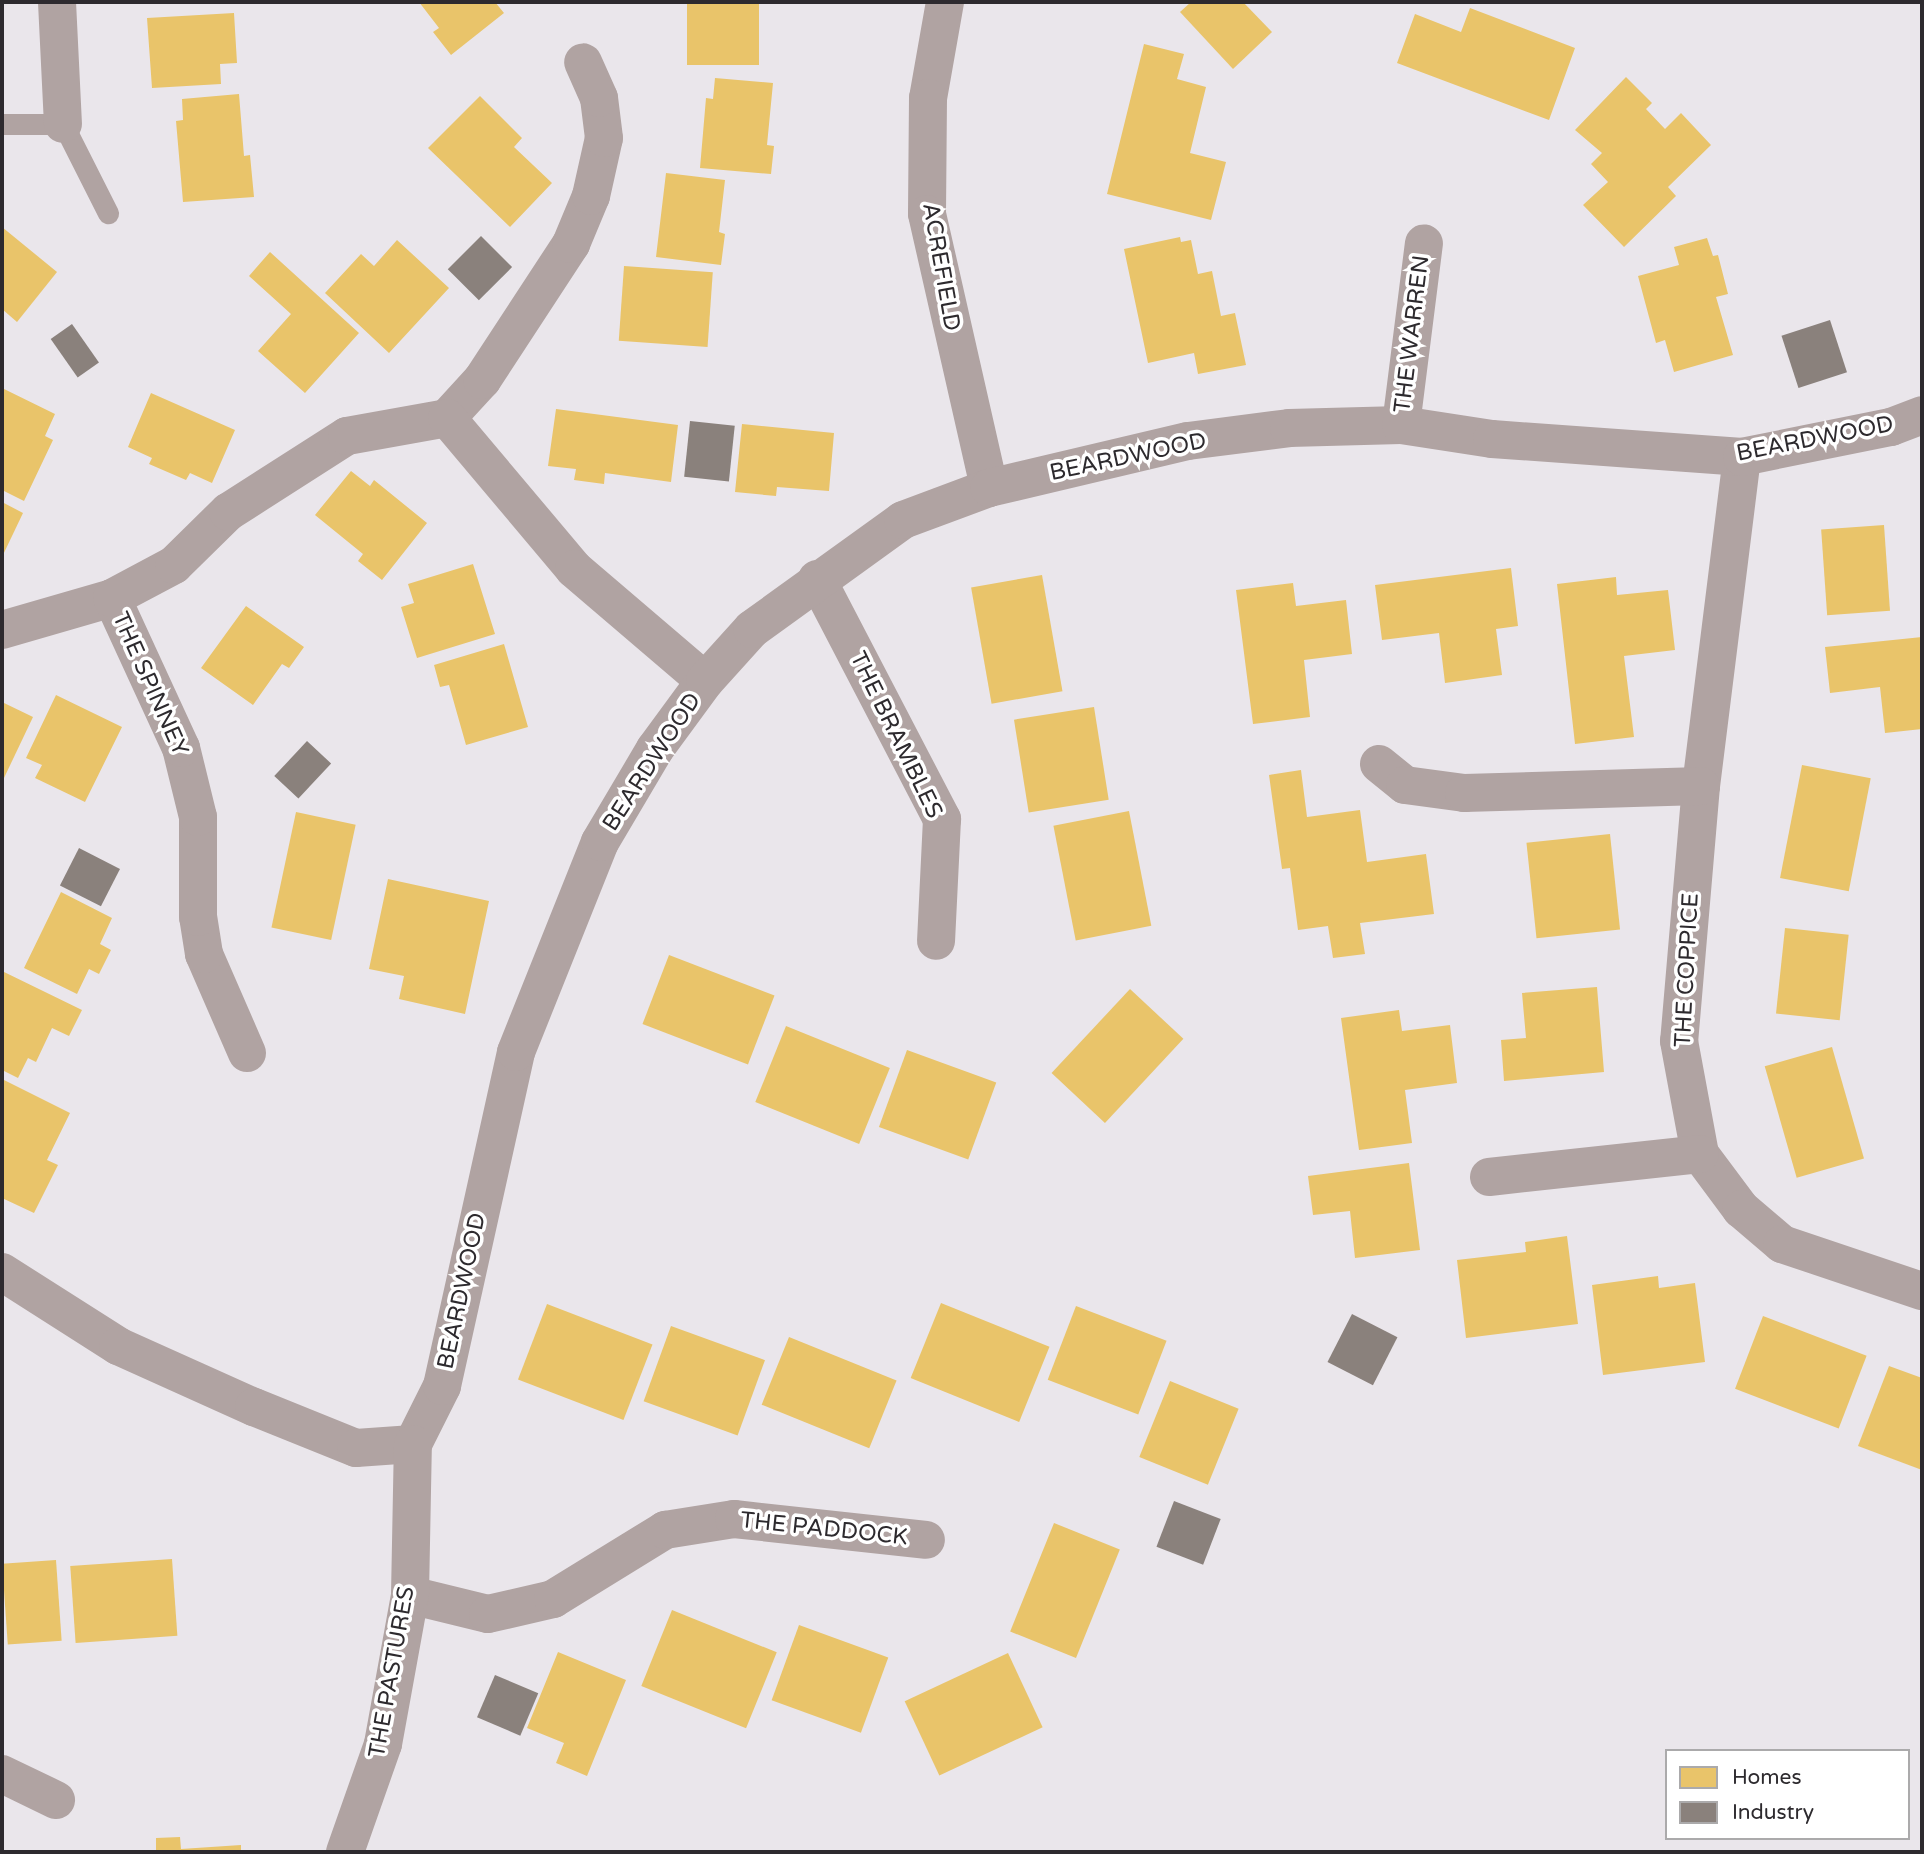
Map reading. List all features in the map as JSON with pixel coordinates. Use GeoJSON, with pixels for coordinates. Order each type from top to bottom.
{"type":"FeatureCollection","features":[{"type":"Feature","properties":{"kind":"street"},"geometry":{"type":"LineString","coordinates":[[57,2],[63,124]]}},
{"type":"Feature","properties":{"kind":"street","name":"ACREFIELD"},"geometry":{"type":"LineString","coordinates":[[946,2],[928,98],[928,214],[989,488]]}},
{"type":"Feature","properties":{"kind":"street"},"geometry":{"type":"LineString","coordinates":[[583,62],[599,98],[604,138],[591,196],[571,244],[482,380],[447,418],[574,569],[705,681]]}},
{"type":"Feature","properties":{"kind":"street","name":"THE WARREN"},"geometry":{"type":"LineString","coordinates":[[1401,425],[1424,243]]}},
{"type":"Feature","properties":{"kind":"street","name":"BEARDWOOD"},"geometry":{"type":"LineString","coordinates":[[413,1444],[442,1386],[516,1052],[600,842],[655,749],[705,681],[752,629],[817,579],[903,520],[989,488],[1188,441],[1289,428],[1401,425],[1492,439],[1742,457],[1891,427],[1922,415]]}},
{"type":"Feature","properties":{"kind":"street","name":"THE SPINNEY"},"geometry":{"type":"LineString","coordinates":[[2,630],[112,598],[174,565],[228,512],[347,436],[447,418]]}},
{"type":"Feature","properties":{"kind":"street","name":"THE COPPICE"},"geometry":{"type":"LineString","coordinates":[[1742,457],[1701,786],[1679,1041],[1700,1154],[1741,1209],[1782,1244],[1922,1291]]}},
{"type":"Feature","properties":{"kind":"street","name":"THE BRAMBLES"},"geometry":{"type":"LineString","coordinates":[[817,579],[942,819],[936,941]]}},
{"type":"Feature","properties":{"kind":"street","name":"THE SPINNEY"},"geometry":{"type":"LineString","coordinates":[[112,598],[181,748],[198,817],[198,917],[204,954],[247,1053]]}},
{"type":"Feature","properties":{"kind":"street"},"geometry":{"type":"LineString","coordinates":[[1379,764],[1405,785],[1464,793],[1701,786]]}},
{"type":"Feature","properties":{"kind":"street"},"geometry":{"type":"LineString","coordinates":[[1489,1177],[1700,1154]]}},
{"type":"Feature","properties":{"kind":"street"},"geometry":{"type":"LineString","coordinates":[[2,1272],[118,1346],[254,1407],[356,1448],[413,1444]]}},
{"type":"Feature","properties":{"kind":"street","name":"THE PASTURES"},"geometry":{"type":"LineString","coordinates":[[345,1852],[383,1744],[410,1595],[413,1444]]}},
{"type":"Feature","properties":{"kind":"street","name":"THE PADDOCK"},"geometry":{"type":"LineString","coordinates":[[410,1595],[488,1614],[554,1599],[665,1530],[734,1519],[926,1540]]}},
{"type":"Feature","properties":{"kind":"street"},"geometry":{"type":"LineString","coordinates":[[2,1774],[56,1800]]}},
{"type":"Feature","properties":{"kind":"lane"},"geometry":{"type":"LineString","coordinates":[[2,124],[63,124],[107,213]]}},
{"type":"Feature","properties":{"kind":"building: Homes"},"geometry":{"type":"Polygon","coordinates":[[[419,2],[495,2],[504,13],[451,55],[433,32],[439,28],[419,2]]]}},
{"type":"Feature","properties":{"kind":"building: Homes"},"geometry":{"type":"Polygon","coordinates":[[[687,2],[759,2],[759,65],[687,65],[687,2]]]}},
{"type":"Feature","properties":{"kind":"building: Homes"},"geometry":{"type":"Polygon","coordinates":[[[1191,2],[1243,2],[1272,32],[1233,69],[1180,12],[1191,2]]]}},
{"type":"Feature","properties":{"kind":"building: Homes"},"geometry":{"type":"Polygon","coordinates":[[[1470,8],[1575,48],[1549,120],[1397,63],[1415,14],[1461,32],[1470,8]]]}},
{"type":"Feature","properties":{"kind":"building: Homes"},"geometry":{"type":"Polygon","coordinates":[[[234,13],[237,63],[220,64],[221,84],[152,88],[147,18],[234,13]]]}},
{"type":"Feature","properties":{"kind":"building: Homes"},"geometry":{"type":"Polygon","coordinates":[[[1144,44],[1184,54],[1177,79],[1206,87],[1190,153],[1226,162],[1211,220],[1107,194],[1144,44]]]}},
{"type":"Feature","properties":{"kind":"building: Homes"},"geometry":{"type":"Polygon","coordinates":[[[1626,77],[1652,103],[1646,109],[1665,129],[1681,113],[1711,145],[1668,187],[1676,196],[1624,247],[1583,205],[1608,182],[1591,164],[1602,153],[1575,130],[1626,77]]]}},
{"type":"Feature","properties":{"kind":"building: Homes"},"geometry":{"type":"Polygon","coordinates":[[[715,78],[773,83],[767,145],[774,146],[771,174],[700,168],[706,98],[713,99],[715,78]]]}},
{"type":"Feature","properties":{"kind":"building: Homes"},"geometry":{"type":"Polygon","coordinates":[[[239,94],[244,156],[250,155],[254,197],[183,202],[176,121],[183,120],[182,99],[239,94]]]}},
{"type":"Feature","properties":{"kind":"building: Homes"},"geometry":{"type":"Polygon","coordinates":[[[480,96],[522,138],[514,147],[552,183],[510,227],[428,148],[480,96]]]}},
{"type":"Feature","properties":{"kind":"building: Homes"},"geometry":{"type":"Polygon","coordinates":[[[666,173],[725,180],[719,232],[725,234],[721,265],[656,257],[666,173]]]}},
{"type":"Feature","properties":{"kind":"building: Homes"},"geometry":{"type":"Polygon","coordinates":[[[2,227],[57,272],[17,322],[2,309],[2,227]]]}},
{"type":"Feature","properties":{"kind":"building: Homes"},"geometry":{"type":"Polygon","coordinates":[[[1180,237],[1181,242],[1191,240],[1198,274],[1212,271],[1221,316],[1235,313],[1246,365],[1198,374],[1194,353],[1148,363],[1124,249],[1180,237]]]}},
{"type":"Feature","properties":{"kind":"building: Homes"},"geometry":{"type":"Polygon","coordinates":[[[1707,238],[1713,256],[1718,255],[1728,294],[1716,297],[1733,355],[1674,372],[1665,340],[1656,343],[1638,276],[1679,265],[1674,247],[1707,238]]]}},
{"type":"Feature","properties":{"kind":"building: Homes"},"geometry":{"type":"Polygon","coordinates":[[[397,240],[449,288],[389,353],[325,293],[361,254],[374,266],[397,240]]]}},
{"type":"Feature","properties":{"kind":"building: Homes"},"geometry":{"type":"Polygon","coordinates":[[[270,252],[359,333],[305,393],[258,351],[291,314],[249,276],[270,252]]]}},
{"type":"Feature","properties":{"kind":"building: Homes"},"geometry":{"type":"Polygon","coordinates":[[[624,266],[713,272],[708,347],[619,341],[624,266]]]}},
{"type":"Feature","properties":{"kind":"building: Homes"},"geometry":{"type":"Polygon","coordinates":[[[2,388],[55,414],[45,436],[53,440],[24,501],[2,490],[2,388]]]}},
{"type":"Feature","properties":{"kind":"building: Homes"},"geometry":{"type":"Polygon","coordinates":[[[151,393],[235,430],[212,483],[190,473],[186,480],[149,464],[152,458],[128,447],[151,393]]]}},
{"type":"Feature","properties":{"kind":"building: Homes"},"geometry":{"type":"Polygon","coordinates":[[[556,409],[678,425],[671,482],[605,473],[604,484],[574,480],[576,469],[548,466],[556,409]]]}},
{"type":"Feature","properties":{"kind":"building: Homes"},"geometry":{"type":"Polygon","coordinates":[[[742,424],[834,433],[829,491],[777,487],[776,496],[735,492],[742,424]]]}},
{"type":"Feature","properties":{"kind":"building: Homes"},"geometry":{"type":"Polygon","coordinates":[[[351,471],[370,486],[374,480],[427,523],[382,580],[358,561],[363,554],[315,515],[351,471]]]}},
{"type":"Feature","properties":{"kind":"building: Homes"},"geometry":{"type":"Polygon","coordinates":[[[2,502],[23,513],[2,557],[2,502]]]}},
{"type":"Feature","properties":{"kind":"building: Homes"},"geometry":{"type":"Polygon","coordinates":[[[1884,525],[1890,611],[1827,615],[1821,529],[1884,525]]]}},
{"type":"Feature","properties":{"kind":"building: Homes"},"geometry":{"type":"Polygon","coordinates":[[[473,564],[495,634],[417,658],[401,607],[414,603],[408,584],[473,564]]]}},
{"type":"Feature","properties":{"kind":"building: Homes"},"geometry":{"type":"Polygon","coordinates":[[[1511,568],[1518,626],[1496,629],[1502,675],[1445,683],[1439,633],[1382,640],[1375,585],[1511,568]]]}},
{"type":"Feature","properties":{"kind":"building: Homes"},"geometry":{"type":"Polygon","coordinates":[[[1042,575],[1062,691],[992,704],[971,588],[1042,575]]]}},
{"type":"Feature","properties":{"kind":"building: Homes"},"geometry":{"type":"Polygon","coordinates":[[[1616,577],[1617,595],[1668,590],[1675,650],[1624,656],[1634,737],[1575,744],[1557,584],[1616,577]]]}},
{"type":"Feature","properties":{"kind":"building: Homes"},"geometry":{"type":"Polygon","coordinates":[[[1293,583],[1296,606],[1346,600],[1352,654],[1304,660],[1310,717],[1253,724],[1236,590],[1293,583]]]}},
{"type":"Feature","properties":{"kind":"building: Homes"},"geometry":{"type":"Polygon","coordinates":[[[246,606],[304,647],[289,668],[282,664],[253,705],[201,668],[246,606]]]}},
{"type":"Feature","properties":{"kind":"building: Homes"},"geometry":{"type":"Polygon","coordinates":[[[1922,637],[1922,729],[1885,733],[1880,687],[1830,693],[1825,647],[1922,637]]]}},
{"type":"Feature","properties":{"kind":"building: Homes"},"geometry":{"type":"Polygon","coordinates":[[[504,644],[528,727],[466,745],[449,685],[440,687],[434,665],[504,644]]]}},
{"type":"Feature","properties":{"kind":"building: Homes"},"geometry":{"type":"Polygon","coordinates":[[[56,695],[122,727],[85,802],[35,778],[42,765],[26,758],[56,695]]]}},
{"type":"Feature","properties":{"kind":"building: Homes"},"geometry":{"type":"Polygon","coordinates":[[[2,702],[33,717],[4,778],[2,777],[2,702]]]}},
{"type":"Feature","properties":{"kind":"building: Homes"},"geometry":{"type":"Polygon","coordinates":[[[1094,707],[1109,800],[1029,813],[1014,720],[1094,707]]]}},
{"type":"Feature","properties":{"kind":"building: Homes"},"geometry":{"type":"Polygon","coordinates":[[[1802,765],[1871,778],[1849,891],[1780,878],[1802,765]]]}},
{"type":"Feature","properties":{"kind":"building: Homes"},"geometry":{"type":"Polygon","coordinates":[[[1301,770],[1307,817],[1360,810],[1367,862],[1426,854],[1434,914],[1360,923],[1365,954],[1333,958],[1328,926],[1298,930],[1290,868],[1282,869],[1269,775],[1301,770]]]}},
{"type":"Feature","properties":{"kind":"building: Homes"},"geometry":{"type":"Polygon","coordinates":[[[1129,811],[1151,926],[1076,941],[1053,826],[1129,811]]]}},
{"type":"Feature","properties":{"kind":"building: Homes"},"geometry":{"type":"Polygon","coordinates":[[[296,812],[356,825],[331,940],[271,927],[296,812]]]}},
{"type":"Feature","properties":{"kind":"building: Homes"},"geometry":{"type":"Polygon","coordinates":[[[1610,834],[1620,929],[1536,938],[1526,843],[1610,834]]]}},
{"type":"Feature","properties":{"kind":"building: Homes"},"geometry":{"type":"Polygon","coordinates":[[[388,879],[489,901],[465,1014],[399,999],[404,976],[369,969],[388,879]]]}},
{"type":"Feature","properties":{"kind":"building: Homes"},"geometry":{"type":"Polygon","coordinates":[[[61,892],[112,918],[100,944],[111,950],[99,974],[89,969],[77,994],[24,968],[61,892]]]}},
{"type":"Feature","properties":{"kind":"building: Homes"},"geometry":{"type":"Polygon","coordinates":[[[1785,928],[1849,935],[1840,1020],[1776,1014],[1785,928]]]}},
{"type":"Feature","properties":{"kind":"building: Homes"},"geometry":{"type":"Polygon","coordinates":[[[669,955],[774,995],[748,1065],[642,1024],[669,955]]]}},
{"type":"Feature","properties":{"kind":"building: Homes"},"geometry":{"type":"Polygon","coordinates":[[[2,971],[82,1010],[69,1036],[52,1028],[36,1062],[28,1058],[18,1078],[2,1070],[2,971]]]}},
{"type":"Feature","properties":{"kind":"building: Homes"},"geometry":{"type":"Polygon","coordinates":[[[1597,987],[1604,1072],[1504,1081],[1501,1040],[1526,1038],[1522,993],[1597,987]]]}},
{"type":"Feature","properties":{"kind":"building: Homes"},"geometry":{"type":"Polygon","coordinates":[[[1130,989],[1183,1039],[1105,1123],[1052,1073],[1130,989]]]}},
{"type":"Feature","properties":{"kind":"building: Homes"},"geometry":{"type":"Polygon","coordinates":[[[1399,1010],[1402,1031],[1450,1025],[1457,1083],[1405,1090],[1412,1143],[1359,1150],[1341,1018],[1399,1010]]]}},
{"type":"Feature","properties":{"kind":"building: Homes"},"geometry":{"type":"Polygon","coordinates":[[[786,1026],[890,1068],[859,1144],[755,1102],[786,1026]]]}},
{"type":"Feature","properties":{"kind":"building: Homes"},"geometry":{"type":"Polygon","coordinates":[[[1832,1047],[1864,1159],[1797,1178],[1765,1066],[1832,1047]]]}},
{"type":"Feature","properties":{"kind":"building: Homes"},"geometry":{"type":"Polygon","coordinates":[[[907,1050],[996,1082],[968,1160],[879,1127],[907,1050]]]}},
{"type":"Feature","properties":{"kind":"building: Homes"},"geometry":{"type":"Polygon","coordinates":[[[2,1079],[70,1113],[47,1160],[58,1165],[34,1213],[2,1198],[2,1079]]]}},
{"type":"Feature","properties":{"kind":"building: Homes"},"geometry":{"type":"Polygon","coordinates":[[[1409,1163],[1420,1250],[1355,1258],[1350,1211],[1313,1215],[1308,1176],[1409,1163]]]}},
{"type":"Feature","properties":{"kind":"building: Homes"},"geometry":{"type":"Polygon","coordinates":[[[1567,1236],[1578,1324],[1466,1338],[1457,1260],[1526,1252],[1525,1242],[1567,1236]]]}},
{"type":"Feature","properties":{"kind":"building: Homes"},"geometry":{"type":"Polygon","coordinates":[[[1658,1276],[1659,1288],[1695,1283],[1705,1362],[1603,1375],[1592,1285],[1658,1276]]]}},
{"type":"Feature","properties":{"kind":"building: Homes"},"geometry":{"type":"Polygon","coordinates":[[[941,1303],[1049,1347],[1019,1422],[911,1378],[941,1303]]]}},
{"type":"Feature","properties":{"kind":"building: Homes"},"geometry":{"type":"Polygon","coordinates":[[[547,1304],[652,1344],[623,1420],[518,1380],[547,1304]]]}},
{"type":"Feature","properties":{"kind":"building: Homes"},"geometry":{"type":"Polygon","coordinates":[[[1076,1306],[1167,1341],[1138,1415],[1048,1380],[1076,1306]]]}},
{"type":"Feature","properties":{"kind":"building: Homes"},"geometry":{"type":"Polygon","coordinates":[[[1763,1316],[1867,1356],[1839,1429],[1735,1389],[1763,1316]]]}},
{"type":"Feature","properties":{"kind":"building: Homes"},"geometry":{"type":"Polygon","coordinates":[[[671,1326],[765,1360],[738,1435],[644,1401],[671,1326]]]}},
{"type":"Feature","properties":{"kind":"building: Homes"},"geometry":{"type":"Polygon","coordinates":[[[789,1337],[897,1380],[869,1448],[762,1405],[789,1337]]]}},
{"type":"Feature","properties":{"kind":"building: Homes"},"geometry":{"type":"Polygon","coordinates":[[[1889,1366],[1922,1378],[1922,1470],[1858,1446],[1889,1366]]]}},
{"type":"Feature","properties":{"kind":"building: Homes"},"geometry":{"type":"Polygon","coordinates":[[[1170,1381],[1239,1409],[1208,1485],[1139,1457],[1170,1381]]]}},
{"type":"Feature","properties":{"kind":"building: Homes"},"geometry":{"type":"Polygon","coordinates":[[[1054,1523],[1120,1550],[1076,1658],[1010,1631],[1054,1523]]]}},
{"type":"Feature","properties":{"kind":"building: Homes"},"geometry":{"type":"Polygon","coordinates":[[[172,1559],[177,1636],[76,1643],[70,1566],[172,1559]]]}},
{"type":"Feature","properties":{"kind":"building: Homes"},"geometry":{"type":"Polygon","coordinates":[[[56,1560],[62,1641],[8,1645],[2,1564],[56,1560]]]}},
{"type":"Feature","properties":{"kind":"building: Homes"},"geometry":{"type":"Polygon","coordinates":[[[672,1610],[777,1652],[746,1728],[641,1686],[672,1610]]]}},
{"type":"Feature","properties":{"kind":"building: Homes"},"geometry":{"type":"Polygon","coordinates":[[[799,1625],[888,1657],[861,1733],[772,1700],[799,1625]]]}},
{"type":"Feature","properties":{"kind":"building: Homes"},"geometry":{"type":"Polygon","coordinates":[[[558,1652],[626,1680],[587,1776],[556,1763],[564,1743],[527,1728],[558,1652]]]}},
{"type":"Feature","properties":{"kind":"building: Homes"},"geometry":{"type":"Polygon","coordinates":[[[1008,1653],[1043,1727],[939,1775],[905,1701],[1008,1653]]]}},
{"type":"Feature","properties":{"kind":"building: Homes"},"geometry":{"type":"Polygon","coordinates":[[[180,1837],[181,1849],[241,1845],[241,1852],[151,1852],[156,1850],[156,1838],[180,1837]]]}},
{"type":"Feature","properties":{"kind":"building: Industry"},"geometry":{"type":"Polygon","coordinates":[[[481,236],[512,267],[479,300],[448,269],[481,236]]]}},
{"type":"Feature","properties":{"kind":"building: Industry"},"geometry":{"type":"Polygon","coordinates":[[[1830,320],[1847,372],[1798,388],[1781,336],[1830,320]]]}},
{"type":"Feature","properties":{"kind":"building: Industry"},"geometry":{"type":"Polygon","coordinates":[[[72,324],[99,363],[78,377],[51,339],[72,324]]]}},
{"type":"Feature","properties":{"kind":"building: Industry"},"geometry":{"type":"Polygon","coordinates":[[[690,421],[735,426],[729,481],[684,477],[690,421]]]}},
{"type":"Feature","properties":{"kind":"building: Industry"},"geometry":{"type":"Polygon","coordinates":[[[307,741],[331,764],[298,799],[274,776],[307,741]]]}},
{"type":"Feature","properties":{"kind":"building: Industry"},"geometry":{"type":"Polygon","coordinates":[[[79,848],[120,869],[101,906],[60,885],[79,848]]]}},
{"type":"Feature","properties":{"kind":"building: Industry"},"geometry":{"type":"Polygon","coordinates":[[[1352,1314],[1397,1337],[1373,1385],[1327,1362],[1352,1314]]]}},
{"type":"Feature","properties":{"kind":"building: Industry"},"geometry":{"type":"Polygon","coordinates":[[[1174,1501],[1221,1519],[1203,1565],[1156,1547],[1174,1501]]]}},
{"type":"Feature","properties":{"kind":"building: Industry"},"geometry":{"type":"Polygon","coordinates":[[[495,1675],[538,1693],[520,1736],[477,1717],[495,1675]]]}}]}
